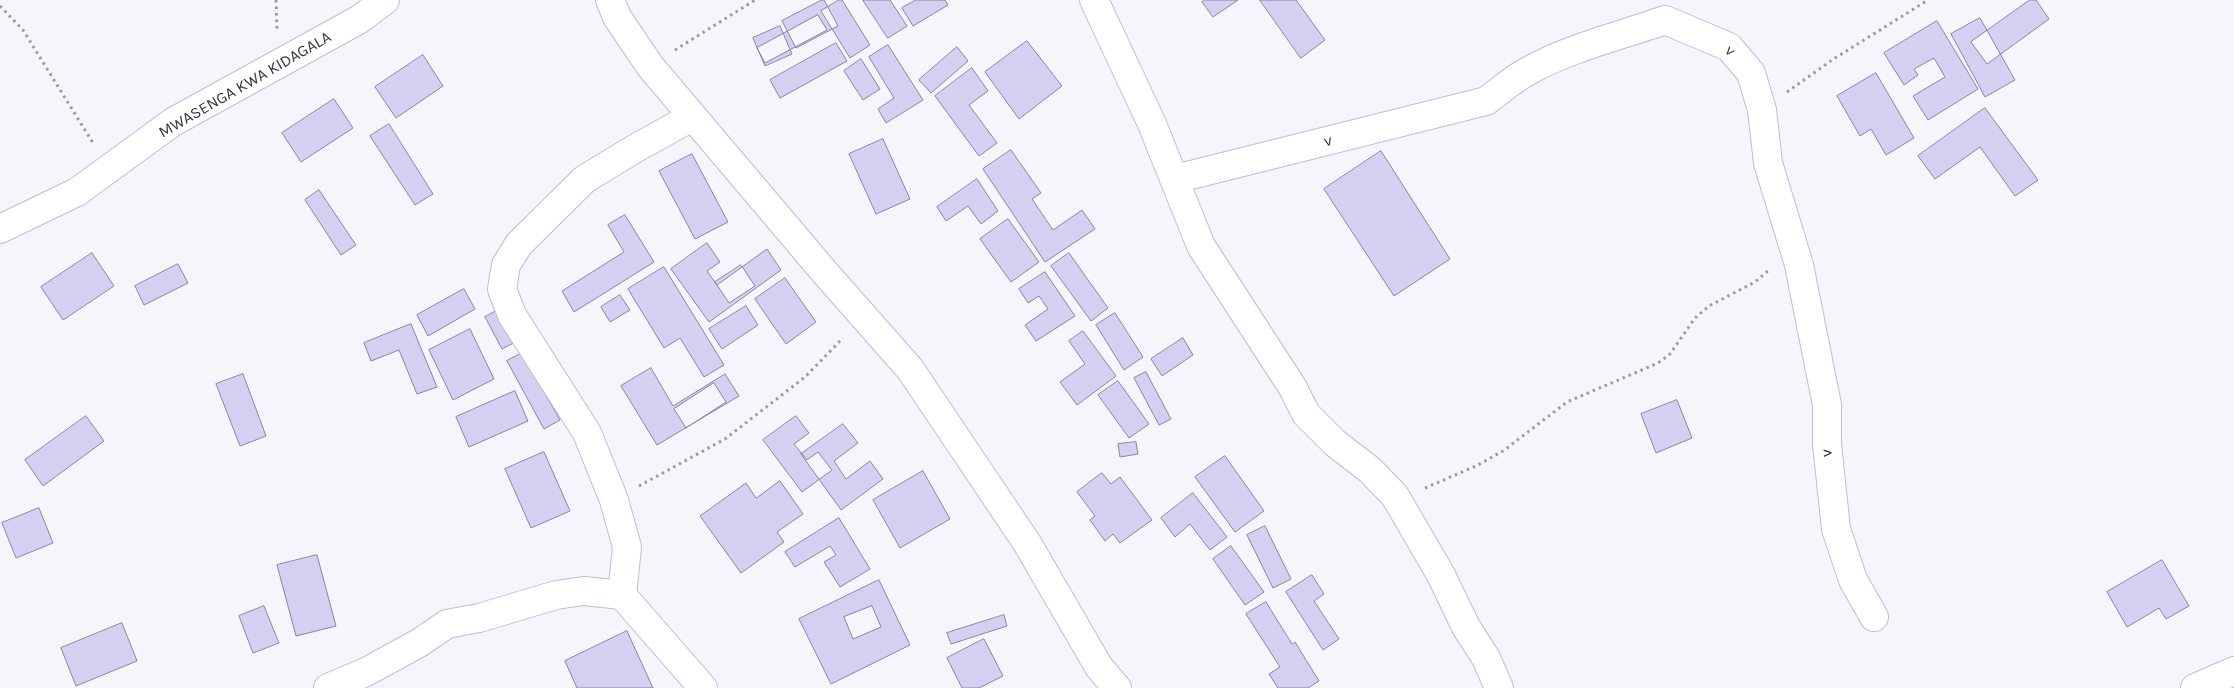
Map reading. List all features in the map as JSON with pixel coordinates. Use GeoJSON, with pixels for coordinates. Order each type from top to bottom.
{"type":"FeatureCollection","features":[{"type":"Feature","properties":{"kind":"street","name":"MWASENGA KWA KIDAGALA"},"geometry":{"type":"LineString","coordinates":[[0,228],[77,192],[173,122],[360,19],[385,0]]}},
{"type":"Feature","properties":{"kind":"street"},"geometry":{"type":"LineString","coordinates":[[610,0],[617,17],[650,66],[692,118],[910,369],[1027,543],[1099,667],[1116,688]]}},
{"type":"Feature","properties":{"kind":"street"},"geometry":{"type":"LineString","coordinates":[[1094,0],[1152,124],[1201,246],[1293,388],[1306,414],[1335,443],[1370,470],[1395,496],[1441,575],[1466,627],[1486,658],[1499,688]]}},
{"type":"Feature","properties":{"kind":"street","name":"v"},"geometry":{"type":"LineString","coordinates":[[1175,179],[1486,102],[1529,70],[1572,50],[1665,20],[1729,47],[1751,73],[1762,110],[1768,163],[1799,264],[1827,404],[1826,444],[1836,529],[1853,580],[1874,617]]}},
{"type":"Feature","properties":{"kind":"street"},"geometry":{"type":"LineString","coordinates":[[622,595],[627,547],[614,500],[587,433],[512,315],[502,289],[506,265],[519,244],[585,179],[636,148],[692,118]]}},
{"type":"Feature","properties":{"kind":"street"},"geometry":{"type":"LineString","coordinates":[[328,688],[366,672],[447,624],[479,618],[556,595],[584,591],[622,595],[703,688]]}},
{"type":"Feature","properties":{"kind":"street"},"geometry":{"type":"LineString","coordinates":[[2195,688],[2234,671]]}},
{"type":"Feature","properties":{"kind":"path"},"geometry":{"type":"LineString","coordinates":[[650,66],[755,0]]}},
{"type":"Feature","properties":{"kind":"path"},"geometry":{"type":"LineString","coordinates":[[1762,110],[1832,60],[1928,0]]}},
{"type":"Feature","properties":{"kind":"path"},"geometry":{"type":"LineString","coordinates":[[0,6],[23,30],[110,168]]}},
{"type":"Feature","properties":{"kind":"path"},"geometry":{"type":"LineString","coordinates":[[1395,496],[1426,488],[1476,466],[1503,451],[1567,402],[1658,363],[1670,354],[1695,318],[1709,306],[1755,282],[1794,248]]}},
{"type":"Feature","properties":{"kind":"path"},"geometry":{"type":"LineString","coordinates":[[614,500],[725,438],[805,377],[865,316]]}},
{"type":"Feature","properties":{"kind":"building"},"geometry":{"type":"Polygon","coordinates":[[[824,0],[838,26],[796,48],[782,21],[824,0]]]}},
{"type":"Feature","properties":{"kind":"building"},"geometry":{"type":"Polygon","coordinates":[[[842,0],[870,45],[850,58],[821,11],[842,0]]]}},
{"type":"Feature","properties":{"kind":"building"},"geometry":{"type":"Polygon","coordinates":[[[863,0],[890,0],[907,26],[888,38],[863,0]]]}},
{"type":"Feature","properties":{"kind":"building"},"geometry":{"type":"Polygon","coordinates":[[[916,0],[945,0],[948,5],[913,26],[902,8],[916,0]]]}},
{"type":"Feature","properties":{"kind":"building"},"geometry":{"type":"Polygon","coordinates":[[[1205,0],[1238,0],[1213,17],[1202,2],[1205,0]]]}},
{"type":"Feature","properties":{"kind":"building"},"geometry":{"type":"Polygon","coordinates":[[[1260,0],[1296,0],[1325,40],[1301,58],[1260,0]]]}},
{"type":"Feature","properties":{"kind":"building"},"geometry":{"type":"Polygon","coordinates":[[[2030,0],[2036,0],[2049,19],[1987,64],[1971,42],[2030,0]]]}},
{"type":"Feature","properties":{"kind":"building"},"geometry":{"type":"Polygon","coordinates":[[[818,15],[827,30],[765,63],[757,48],[818,15]]]}},
{"type":"Feature","properties":{"kind":"building"},"geometry":{"type":"Polygon","coordinates":[[[1980,18],[2015,80],[1985,97],[1951,34],[1980,18]]]}},
{"type":"Feature","properties":{"kind":"building"},"geometry":{"type":"Polygon","coordinates":[[[1937,21],[1978,89],[1928,120],[1913,96],[1945,77],[1934,58],[1914,69],[1918,75],[1904,85],[1884,53],[1937,21]]]}},
{"type":"Feature","properties":{"kind":"building"},"geometry":{"type":"Polygon","coordinates":[[[780,26],[792,54],[765,66],[753,38],[780,26]]]}},
{"type":"Feature","properties":{"kind":"building"},"geometry":{"type":"Polygon","coordinates":[[[1027,41],[1062,86],[1019,119],[985,72],[1027,41]]]}},
{"type":"Feature","properties":{"kind":"building"},"geometry":{"type":"Polygon","coordinates":[[[836,43],[847,61],[780,98],[770,80],[836,43]]]}},
{"type":"Feature","properties":{"kind":"building"},"geometry":{"type":"Polygon","coordinates":[[[888,45],[923,100],[886,123],[878,109],[894,98],[869,57],[888,45]]]}},
{"type":"Feature","properties":{"kind":"building"},"geometry":{"type":"Polygon","coordinates":[[[957,47],[968,61],[931,93],[919,80],[957,47]]]}},
{"type":"Feature","properties":{"kind":"building"},"geometry":{"type":"Polygon","coordinates":[[[423,55],[443,86],[396,118],[375,87],[423,55]]]}},
{"type":"Feature","properties":{"kind":"building"},"geometry":{"type":"Polygon","coordinates":[[[861,59],[880,89],[863,100],[844,71],[861,59]]]}},
{"type":"Feature","properties":{"kind":"building"},"geometry":{"type":"Polygon","coordinates":[[[972,68],[988,91],[969,105],[997,143],[979,156],[935,96],[972,68]]]}},
{"type":"Feature","properties":{"kind":"building"},"geometry":{"type":"Polygon","coordinates":[[[1876,73],[1914,138],[1886,155],[1871,129],[1860,136],[1837,96],[1876,73]]]}},
{"type":"Feature","properties":{"kind":"building"},"geometry":{"type":"Polygon","coordinates":[[[334,99],[353,128],[301,162],[282,133],[334,99]]]}},
{"type":"Feature","properties":{"kind":"building"},"geometry":{"type":"Polygon","coordinates":[[[1985,108],[2038,180],[2015,196],[1980,147],[1935,179],[1918,156],[1985,108]]]}},
{"type":"Feature","properties":{"kind":"building"},"geometry":{"type":"Polygon","coordinates":[[[389,124],[433,194],[415,205],[370,136],[389,124]]]}},
{"type":"Feature","properties":{"kind":"building"},"geometry":{"type":"Polygon","coordinates":[[[883,139],[910,199],[876,214],[849,154],[883,139]]]}},
{"type":"Feature","properties":{"kind":"building"},"geometry":{"type":"Polygon","coordinates":[[[1011,150],[1041,193],[1032,199],[1053,230],[1082,210],[1095,229],[1045,262],[983,169],[1011,150]]]}},
{"type":"Feature","properties":{"kind":"building"},"geometry":{"type":"Polygon","coordinates":[[[1381,151],[1450,259],[1394,296],[1324,189],[1381,151]]]}},
{"type":"Feature","properties":{"kind":"building"},"geometry":{"type":"Polygon","coordinates":[[[692,154],[728,222],[695,239],[659,171],[692,154]]]}},
{"type":"Feature","properties":{"kind":"building"},"geometry":{"type":"Polygon","coordinates":[[[977,179],[998,211],[981,224],[968,206],[946,221],[937,207],[977,179]]]}},
{"type":"Feature","properties":{"kind":"building"},"geometry":{"type":"Polygon","coordinates":[[[319,190],[356,245],[341,255],[305,200],[319,190]]]}},
{"type":"Feature","properties":{"kind":"building"},"geometry":{"type":"Polygon","coordinates":[[[625,215],[654,262],[574,312],[562,291],[624,252],[608,225],[625,215]]]}},
{"type":"Feature","properties":{"kind":"building"},"geometry":{"type":"Polygon","coordinates":[[[1008,219],[1039,262],[1011,282],[980,239],[1008,219]]]}},
{"type":"Feature","properties":{"kind":"building"},"geometry":{"type":"Polygon","coordinates":[[[707,243],[720,262],[707,271],[717,285],[767,249],[781,270],[709,322],[671,269],[707,243]]]}},
{"type":"Feature","properties":{"kind":"building"},"geometry":{"type":"Polygon","coordinates":[[[92,253],[114,286],[63,320],[41,287],[92,253]]]}},
{"type":"Feature","properties":{"kind":"building"},"geometry":{"type":"Polygon","coordinates":[[[1069,253],[1108,308],[1091,321],[1051,266],[1069,253]]]}},
{"type":"Feature","properties":{"kind":"building"},"geometry":{"type":"Polygon","coordinates":[[[178,264],[188,283],[144,305],[135,286],[178,264]]]}},
{"type":"Feature","properties":{"kind":"building"},"geometry":{"type":"Polygon","coordinates":[[[741,265],[755,286],[729,303],[715,282],[741,265]]]}},
{"type":"Feature","properties":{"kind":"building"},"geometry":{"type":"Polygon","coordinates":[[[664,267],[724,365],[704,377],[680,338],[664,348],[628,289],[664,267]]]}},
{"type":"Feature","properties":{"kind":"building"},"geometry":{"type":"Polygon","coordinates":[[[1045,272],[1075,316],[1036,341],[1025,325],[1048,309],[1039,296],[1028,303],[1019,289],[1045,272]]]}},
{"type":"Feature","properties":{"kind":"building"},"geometry":{"type":"Polygon","coordinates":[[[785,278],[816,322],[786,344],[755,299],[785,278]]]}},
{"type":"Feature","properties":{"kind":"building"},"geometry":{"type":"Polygon","coordinates":[[[464,289],[475,309],[428,336],[417,315],[464,289]]]}},
{"type":"Feature","properties":{"kind":"building"},"geometry":{"type":"Polygon","coordinates":[[[620,295],[630,310],[610,322],[601,307],[620,295]]]}},
{"type":"Feature","properties":{"kind":"building"},"geometry":{"type":"Polygon","coordinates":[[[746,306],[758,325],[722,349],[709,329],[746,306]]]}},
{"type":"Feature","properties":{"kind":"building"},"geometry":{"type":"Polygon","coordinates":[[[500,309],[517,341],[502,349],[485,317],[500,309]]]}},
{"type":"Feature","properties":{"kind":"building"},"geometry":{"type":"Polygon","coordinates":[[[1115,313],[1143,357],[1124,370],[1096,325],[1115,313]]]}},
{"type":"Feature","properties":{"kind":"building"},"geometry":{"type":"Polygon","coordinates":[[[411,324],[437,387],[417,394],[399,350],[371,361],[364,343],[411,324]]]}},
{"type":"Feature","properties":{"kind":"building"},"geometry":{"type":"Polygon","coordinates":[[[470,329],[494,379],[453,400],[429,350],[470,329]]]}},
{"type":"Feature","properties":{"kind":"building"},"geometry":{"type":"Polygon","coordinates":[[[1083,331],[1116,376],[1077,405],[1060,382],[1085,364],[1069,341],[1083,331]]]}},
{"type":"Feature","properties":{"kind":"building"},"geometry":{"type":"Polygon","coordinates":[[[1183,338],[1193,355],[1162,376],[1151,359],[1183,338]]]}},
{"type":"Feature","properties":{"kind":"building"},"geometry":{"type":"Polygon","coordinates":[[[522,353],[560,420],[544,429],[507,361],[522,353]]]}},
{"type":"Feature","properties":{"kind":"building"},"geometry":{"type":"Polygon","coordinates":[[[651,368],[673,406],[725,374],[739,396],[657,445],[621,386],[651,368]]]}},
{"type":"Feature","properties":{"kind":"building"},"geometry":{"type":"Polygon","coordinates":[[[1146,372],[1171,419],[1159,425],[1134,378],[1146,372]]]}},
{"type":"Feature","properties":{"kind":"building"},"geometry":{"type":"Polygon","coordinates":[[[243,374],[266,436],[240,446],[216,384],[243,374]]]}},
{"type":"Feature","properties":{"kind":"building"},"geometry":{"type":"Polygon","coordinates":[[[1118,381],[1149,424],[1129,438],[1098,395],[1118,381]]]}},
{"type":"Feature","properties":{"kind":"building"},"geometry":{"type":"Polygon","coordinates":[[[714,383],[726,402],[686,428],[674,409],[714,383]]]}},
{"type":"Feature","properties":{"kind":"building"},"geometry":{"type":"Polygon","coordinates":[[[515,391],[528,421],[469,447],[456,417],[515,391]]]}},
{"type":"Feature","properties":{"kind":"building"},"geometry":{"type":"Polygon","coordinates":[[[1677,400],[1692,438],[1656,453],[1641,414],[1677,400]]]}},
{"type":"Feature","properties":{"kind":"building"},"geometry":{"type":"Polygon","coordinates":[[[86,416],[104,441],[43,486],[25,460],[86,416]]]}},
{"type":"Feature","properties":{"kind":"building"},"geometry":{"type":"Polygon","coordinates":[[[796,416],[809,433],[794,444],[807,460],[818,452],[832,470],[802,492],[763,440],[796,416]]]}},
{"type":"Feature","properties":{"kind":"building"},"geometry":{"type":"Polygon","coordinates":[[[843,424],[858,443],[834,461],[846,479],[870,461],[883,479],[841,510],[801,454],[843,424]]]}},
{"type":"Feature","properties":{"kind":"building"},"geometry":{"type":"Polygon","coordinates":[[[1136,442],[1138,454],[1120,457],[1118,444],[1136,442]]]}},
{"type":"Feature","properties":{"kind":"building"},"geometry":{"type":"Polygon","coordinates":[[[544,452],[570,511],[531,528],[505,469],[544,452]]]}},
{"type":"Feature","properties":{"kind":"building"},"geometry":{"type":"Polygon","coordinates":[[[1225,456],[1264,511],[1235,532],[1195,477],[1225,456]]]}},
{"type":"Feature","properties":{"kind":"building"},"geometry":{"type":"Polygon","coordinates":[[[923,471],[950,519],[900,548],[873,500],[923,471]]]}},
{"type":"Feature","properties":{"kind":"building"},"geometry":{"type":"Polygon","coordinates":[[[1102,473],[1111,484],[1120,477],[1152,520],[1120,543],[1113,534],[1105,541],[1090,520],[1095,516],[1077,492],[1102,473]]]}},
{"type":"Feature","properties":{"kind":"building"},"geometry":{"type":"Polygon","coordinates":[[[780,481],[803,514],[777,532],[784,542],[741,573],[700,516],[746,483],[756,498],[780,481]]]}},
{"type":"Feature","properties":{"kind":"building"},"geometry":{"type":"Polygon","coordinates":[[[1193,493],[1227,537],[1210,550],[1190,524],[1175,537],[1161,518],[1193,493]]]}},
{"type":"Feature","properties":{"kind":"building"},"geometry":{"type":"Polygon","coordinates":[[[39,508],[53,543],[16,558],[2,523],[39,508]]]}},
{"type":"Feature","properties":{"kind":"building"},"geometry":{"type":"Polygon","coordinates":[[[839,518],[870,569],[840,587],[824,562],[836,555],[830,546],[795,567],[785,552],[839,518]]]}},
{"type":"Feature","properties":{"kind":"building"},"geometry":{"type":"Polygon","coordinates":[[[1265,526],[1291,579],[1273,588],[1247,535],[1265,526]]]}},
{"type":"Feature","properties":{"kind":"building"},"geometry":{"type":"Polygon","coordinates":[[[1231,546],[1264,592],[1245,605],[1213,559],[1231,546]]]}},
{"type":"Feature","properties":{"kind":"building"},"geometry":{"type":"Polygon","coordinates":[[[317,555],[336,626],[296,636],[277,565],[317,555]]]}},
{"type":"Feature","properties":{"kind":"building"},"geometry":{"type":"Polygon","coordinates":[[[2162,560],[2189,606],[2166,619],[2159,608],[2127,627],[2107,592],[2162,560]]]}},
{"type":"Feature","properties":{"kind":"building"},"geometry":{"type":"Polygon","coordinates":[[[1312,575],[1324,594],[1314,601],[1339,639],[1323,650],[1286,592],[1312,575]]]}},
{"type":"Feature","properties":{"kind":"building"},"geometry":{"type":"Polygon","coordinates":[[[879,580],[910,645],[831,684],[799,619],[879,580]],[[872,606],[844,617],[853,639],[881,627],[872,606]]]}},
{"type":"Feature","properties":{"kind":"building"},"geometry":{"type":"Polygon","coordinates":[[[1266,602],[1292,644],[1295,642],[1319,681],[1308,688],[1278,688],[1269,674],[1280,667],[1246,614],[1266,602]]]}},
{"type":"Feature","properties":{"kind":"building"},"geometry":{"type":"Polygon","coordinates":[[[264,606],[279,643],[253,653],[239,616],[264,606]]]}},
{"type":"Feature","properties":{"kind":"building"},"geometry":{"type":"Polygon","coordinates":[[[1004,615],[1007,626],[951,644],[947,633],[1004,615]]]}},
{"type":"Feature","properties":{"kind":"building"},"geometry":{"type":"Polygon","coordinates":[[[122,623],[137,661],[76,686],[61,648],[122,623]]]}},
{"type":"Feature","properties":{"kind":"building"},"geometry":{"type":"Polygon","coordinates":[[[627,631],[653,688],[577,688],[565,661],[627,631]]]}},
{"type":"Feature","properties":{"kind":"building"},"geometry":{"type":"Polygon","coordinates":[[[984,639],[1003,676],[979,688],[962,688],[947,658],[984,639]]]}}]}
